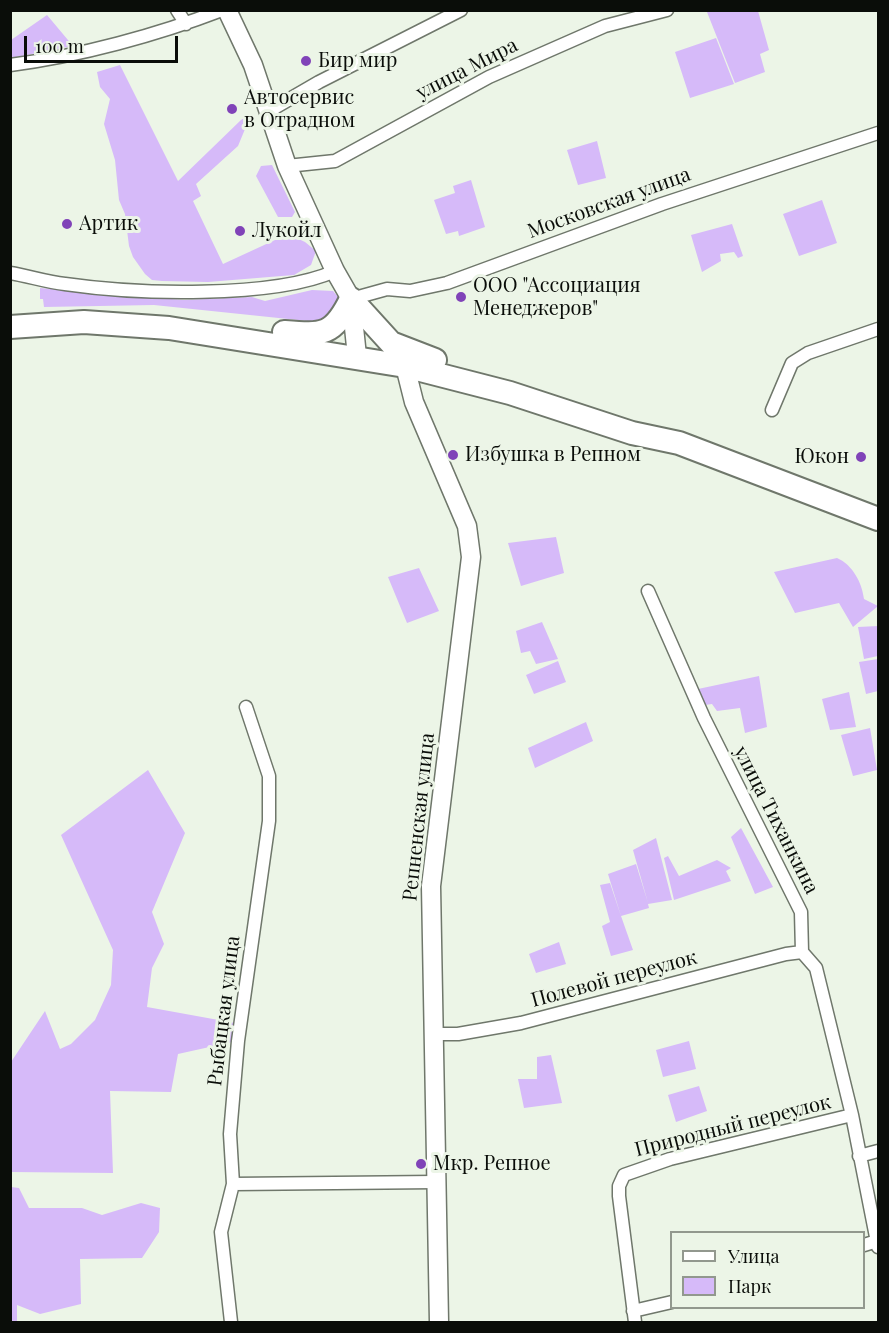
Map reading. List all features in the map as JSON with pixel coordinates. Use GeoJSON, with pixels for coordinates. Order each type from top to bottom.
{"type":"FeatureCollection","features":[{"type":"Feature","properties":{"kind":"highway"},"geometry":{"type":"LineString","coordinates":[[10,327],[84,322],[168,328],[321,333],[336,327],[351,299],[384,337],[397,346],[600,407],[656,428],[679,443]]}},
{"type":"Feature","properties":{"kind":"highway"},"geometry":{"type":"LineString","coordinates":[[168,328],[405,366],[510,393],[632,433],[679,443],[879,519]]}},
{"type":"Feature","properties":{"kind":"street"},"geometry":{"type":"LineString","coordinates":[[177,10],[186,24]]}},
{"type":"Feature","properties":{"kind":"street"},"geometry":{"type":"LineString","coordinates":[[10,65],[77,52],[186,24],[222,10]]}},
{"type":"Feature","properties":{"kind":"street"},"geometry":{"type":"LineString","coordinates":[[227,10],[253,65],[287,166],[335,271],[351,299],[357,357]]}},
{"type":"Feature","properties":{"kind":"street"},"geometry":{"type":"LineString","coordinates":[[269,111],[439,15],[461,10]]}},
{"type":"Feature","properties":{"kind":"street","name":"улица Мира"},"geometry":{"type":"LineString","coordinates":[[287,166],[335,161],[489,77],[605,26],[667,10]]}},
{"type":"Feature","properties":{"kind":"street","name":"Московская улица"},"geometry":{"type":"LineString","coordinates":[[351,299],[387,289],[410,291],[447,283],[662,204],[879,133]]}},
{"type":"Feature","properties":{"kind":"street"},"geometry":{"type":"LineString","coordinates":[[10,273],[65,284],[173,291],[284,285],[317,279],[335,271]]}},
{"type":"Feature","properties":{"kind":"street"},"geometry":{"type":"LineString","coordinates":[[772,410],[792,363],[808,353],[879,329]]}},
{"type":"Feature","properties":{"kind":"street","name":"Репненская улица"},"geometry":{"type":"LineString","coordinates":[[405,366],[414,402],[467,526],[471,557],[439,803],[431,886],[440,1323]]}},
{"type":"Feature","properties":{"kind":"street","name":"улица Тиханкина"},"geometry":{"type":"LineString","coordinates":[[648,591],[704,718],[801,912],[802,952]]}},
{"type":"Feature","properties":{"kind":"street","name":"Рыбацкая улица"},"geometry":{"type":"LineString","coordinates":[[231,1323],[221,1232],[233,1184],[230,1134],[238,1041],[269,821],[269,776],[246,707]]}},
{"type":"Feature","properties":{"kind":"street"},"geometry":{"type":"LineString","coordinates":[[802,952],[816,968],[852,1115],[878,1244]]}},
{"type":"Feature","properties":{"kind":"street","name":"Полевой переулок"},"geometry":{"type":"LineString","coordinates":[[435,1034],[458,1034],[521,1023],[786,954],[802,952]]}},
{"type":"Feature","properties":{"kind":"street","name":"Природный переулок"},"geometry":{"type":"LineString","coordinates":[[634,1317],[619,1196],[624,1175],[670,1159],[852,1115]]}},
{"type":"Feature","properties":{"kind":"street"},"geometry":{"type":"LineString","coordinates":[[860,1156],[879,1151]]}},
{"type":"Feature","properties":{"kind":"street"},"geometry":{"type":"LineString","coordinates":[[233,1184],[436,1182]]}},
{"type":"Feature","properties":{"kind":"street"},"geometry":{"type":"LineString","coordinates":[[634,1317],[670,1303]]}},
{"type":"Feature","properties":{"kind":"green space"},"geometry":{"type":"Polygon","coordinates":[[[758,11],[769,50],[760,54],[765,72],[735,83],[707,12],[758,11]]]}},
{"type":"Feature","properties":{"kind":"green space"},"geometry":{"type":"Polygon","coordinates":[[[47,15],[73,46],[11,58],[11,40],[47,15]]]}},
{"type":"Feature","properties":{"kind":"green space"},"geometry":{"type":"Polygon","coordinates":[[[716,38],[734,84],[690,98],[675,52],[716,38]]]}},
{"type":"Feature","properties":{"kind":"green space"},"geometry":{"type":"Polygon","coordinates":[[[120,65],[178,181],[241,120],[248,115],[250,117],[238,146],[196,184],[201,196],[193,201],[223,264],[288,234],[305,242],[316,251],[311,265],[294,275],[208,282],[152,280],[145,274],[133,257],[129,246],[125,214],[119,200],[115,160],[104,124],[110,99],[100,87],[97,72],[120,65]]]}},
{"type":"Feature","properties":{"kind":"green space"},"geometry":{"type":"Polygon","coordinates":[[[597,141],[606,178],[578,185],[567,150],[597,141]]]}},
{"type":"Feature","properties":{"kind":"green space"},"geometry":{"type":"Polygon","coordinates":[[[272,165],[295,212],[292,217],[278,217],[256,176],[261,166],[272,165]]]}},
{"type":"Feature","properties":{"kind":"green space"},"geometry":{"type":"Polygon","coordinates":[[[471,180],[485,227],[459,236],[458,231],[446,234],[434,200],[455,193],[453,186],[471,180]]]}},
{"type":"Feature","properties":{"kind":"green space"},"geometry":{"type":"Polygon","coordinates":[[[822,200],[837,243],[799,256],[783,214],[822,200]]]}},
{"type":"Feature","properties":{"kind":"green space"},"geometry":{"type":"Polygon","coordinates":[[[732,224],[743,256],[738,258],[734,252],[720,254],[721,261],[702,272],[691,235],[732,224]]]}},
{"type":"Feature","properties":{"kind":"green space"},"geometry":{"type":"Polygon","coordinates":[[[40,288],[184,300],[252,297],[265,301],[312,290],[333,291],[339,298],[330,317],[317,322],[154,305],[44,307],[43,299],[40,299],[40,288]]]}},
{"type":"Feature","properties":{"kind":"green space"},"geometry":{"type":"Polygon","coordinates":[[[556,537],[564,573],[521,586],[508,543],[556,537]]]}},
{"type":"Feature","properties":{"kind":"green space"},"geometry":{"type":"Polygon","coordinates":[[[837,558],[848,565],[856,575],[864,599],[878,606],[853,627],[839,603],[795,613],[774,572],[837,558]]]}},
{"type":"Feature","properties":{"kind":"green space"},"geometry":{"type":"Polygon","coordinates":[[[419,568],[439,611],[407,623],[388,577],[419,568]]]}},
{"type":"Feature","properties":{"kind":"green space"},"geometry":{"type":"Polygon","coordinates":[[[542,622],[558,659],[536,664],[530,651],[521,653],[516,631],[542,622]]]}},
{"type":"Feature","properties":{"kind":"green space"},"geometry":{"type":"Polygon","coordinates":[[[878,626],[878,656],[864,659],[858,627],[878,626]]]}},
{"type":"Feature","properties":{"kind":"green space"},"geometry":{"type":"Polygon","coordinates":[[[878,659],[878,691],[866,694],[859,662],[878,659]]]}},
{"type":"Feature","properties":{"kind":"green space"},"geometry":{"type":"Polygon","coordinates":[[[558,661],[566,682],[534,694],[526,675],[558,661]]]}},
{"type":"Feature","properties":{"kind":"green space"},"geometry":{"type":"Polygon","coordinates":[[[759,676],[767,727],[745,733],[740,708],[717,711],[712,704],[705,705],[698,689],[759,676]]]}},
{"type":"Feature","properties":{"kind":"green space"},"geometry":{"type":"Polygon","coordinates":[[[849,692],[856,727],[830,730],[822,699],[849,692]]]}},
{"type":"Feature","properties":{"kind":"green space"},"geometry":{"type":"Polygon","coordinates":[[[586,722],[593,741],[535,768],[528,748],[586,722]]]}},
{"type":"Feature","properties":{"kind":"green space"},"geometry":{"type":"Polygon","coordinates":[[[870,728],[877,770],[853,776],[841,735],[870,728]]]}},
{"type":"Feature","properties":{"kind":"green space"},"geometry":{"type":"Polygon","coordinates":[[[148,770],[185,833],[152,912],[164,944],[152,968],[147,1007],[235,1023],[232,1042],[178,1054],[171,1092],[110,1091],[113,1173],[11,1172],[11,1062],[45,1011],[60,1049],[71,1044],[95,1020],[111,985],[113,950],[61,835],[148,770]]]}},
{"type":"Feature","properties":{"kind":"green space"},"geometry":{"type":"Polygon","coordinates":[[[741,828],[773,887],[755,894],[731,837],[741,828]]]}},
{"type":"Feature","properties":{"kind":"green space"},"geometry":{"type":"Polygon","coordinates":[[[656,838],[672,900],[648,904],[649,908],[621,916],[608,874],[636,864],[648,903],[633,850],[656,838]]]}},
{"type":"Feature","properties":{"kind":"green space"},"geometry":{"type":"Polygon","coordinates":[[[668,856],[679,876],[717,860],[731,868],[726,871],[731,881],[674,900],[664,858],[668,856]]]}},
{"type":"Feature","properties":{"kind":"green space"},"geometry":{"type":"Polygon","coordinates":[[[610,883],[633,950],[611,956],[602,926],[610,922],[600,885],[610,883]]]}},
{"type":"Feature","properties":{"kind":"green space"},"geometry":{"type":"Polygon","coordinates":[[[559,942],[566,964],[536,973],[529,954],[559,942]]]}},
{"type":"Feature","properties":{"kind":"green space"},"geometry":{"type":"Polygon","coordinates":[[[689,1041],[696,1069],[663,1077],[656,1050],[689,1041]]]}},
{"type":"Feature","properties":{"kind":"green space"},"geometry":{"type":"Polygon","coordinates":[[[551,1055],[562,1103],[524,1108],[518,1079],[537,1079],[537,1057],[551,1055]]]}},
{"type":"Feature","properties":{"kind":"green space"},"geometry":{"type":"Polygon","coordinates":[[[699,1086],[707,1111],[676,1122],[668,1095],[699,1086]]]}},
{"type":"Feature","properties":{"kind":"green space"},"geometry":{"type":"Polygon","coordinates":[[[11,1187],[19,1188],[29,1208],[82,1208],[102,1215],[141,1203],[160,1208],[159,1232],[142,1258],[80,1259],[81,1304],[40,1314],[17,1305],[17,1322],[11,1322],[11,1187]]]}},
{"type":"Feature","properties":{"kind":"place","name":"Бир мир"},"geometry":{"type":"Point","coordinates":[306,61]}},
{"type":"Feature","properties":{"kind":"place","name":"Автосервис в Отрадном"},"geometry":{"type":"Point","coordinates":[232,109]}},
{"type":"Feature","properties":{"kind":"place","name":"Артик"},"geometry":{"type":"Point","coordinates":[67,224]}},
{"type":"Feature","properties":{"kind":"place","name":"Лукойл"},"geometry":{"type":"Point","coordinates":[240,231]}},
{"type":"Feature","properties":{"kind":"place","name":"ООО \"Ассоциация Менеджеров\""},"geometry":{"type":"Point","coordinates":[461,297]}},
{"type":"Feature","properties":{"kind":"place","name":"Избушка в Репном"},"geometry":{"type":"Point","coordinates":[453,455]}},
{"type":"Feature","properties":{"kind":"place","name":"Юкон"},"geometry":{"type":"Point","coordinates":[861,457]}},
{"type":"Feature","properties":{"kind":"place","name":"Мкр. Репное"},"geometry":{"type":"Point","coordinates":[421,1164]}}]}
